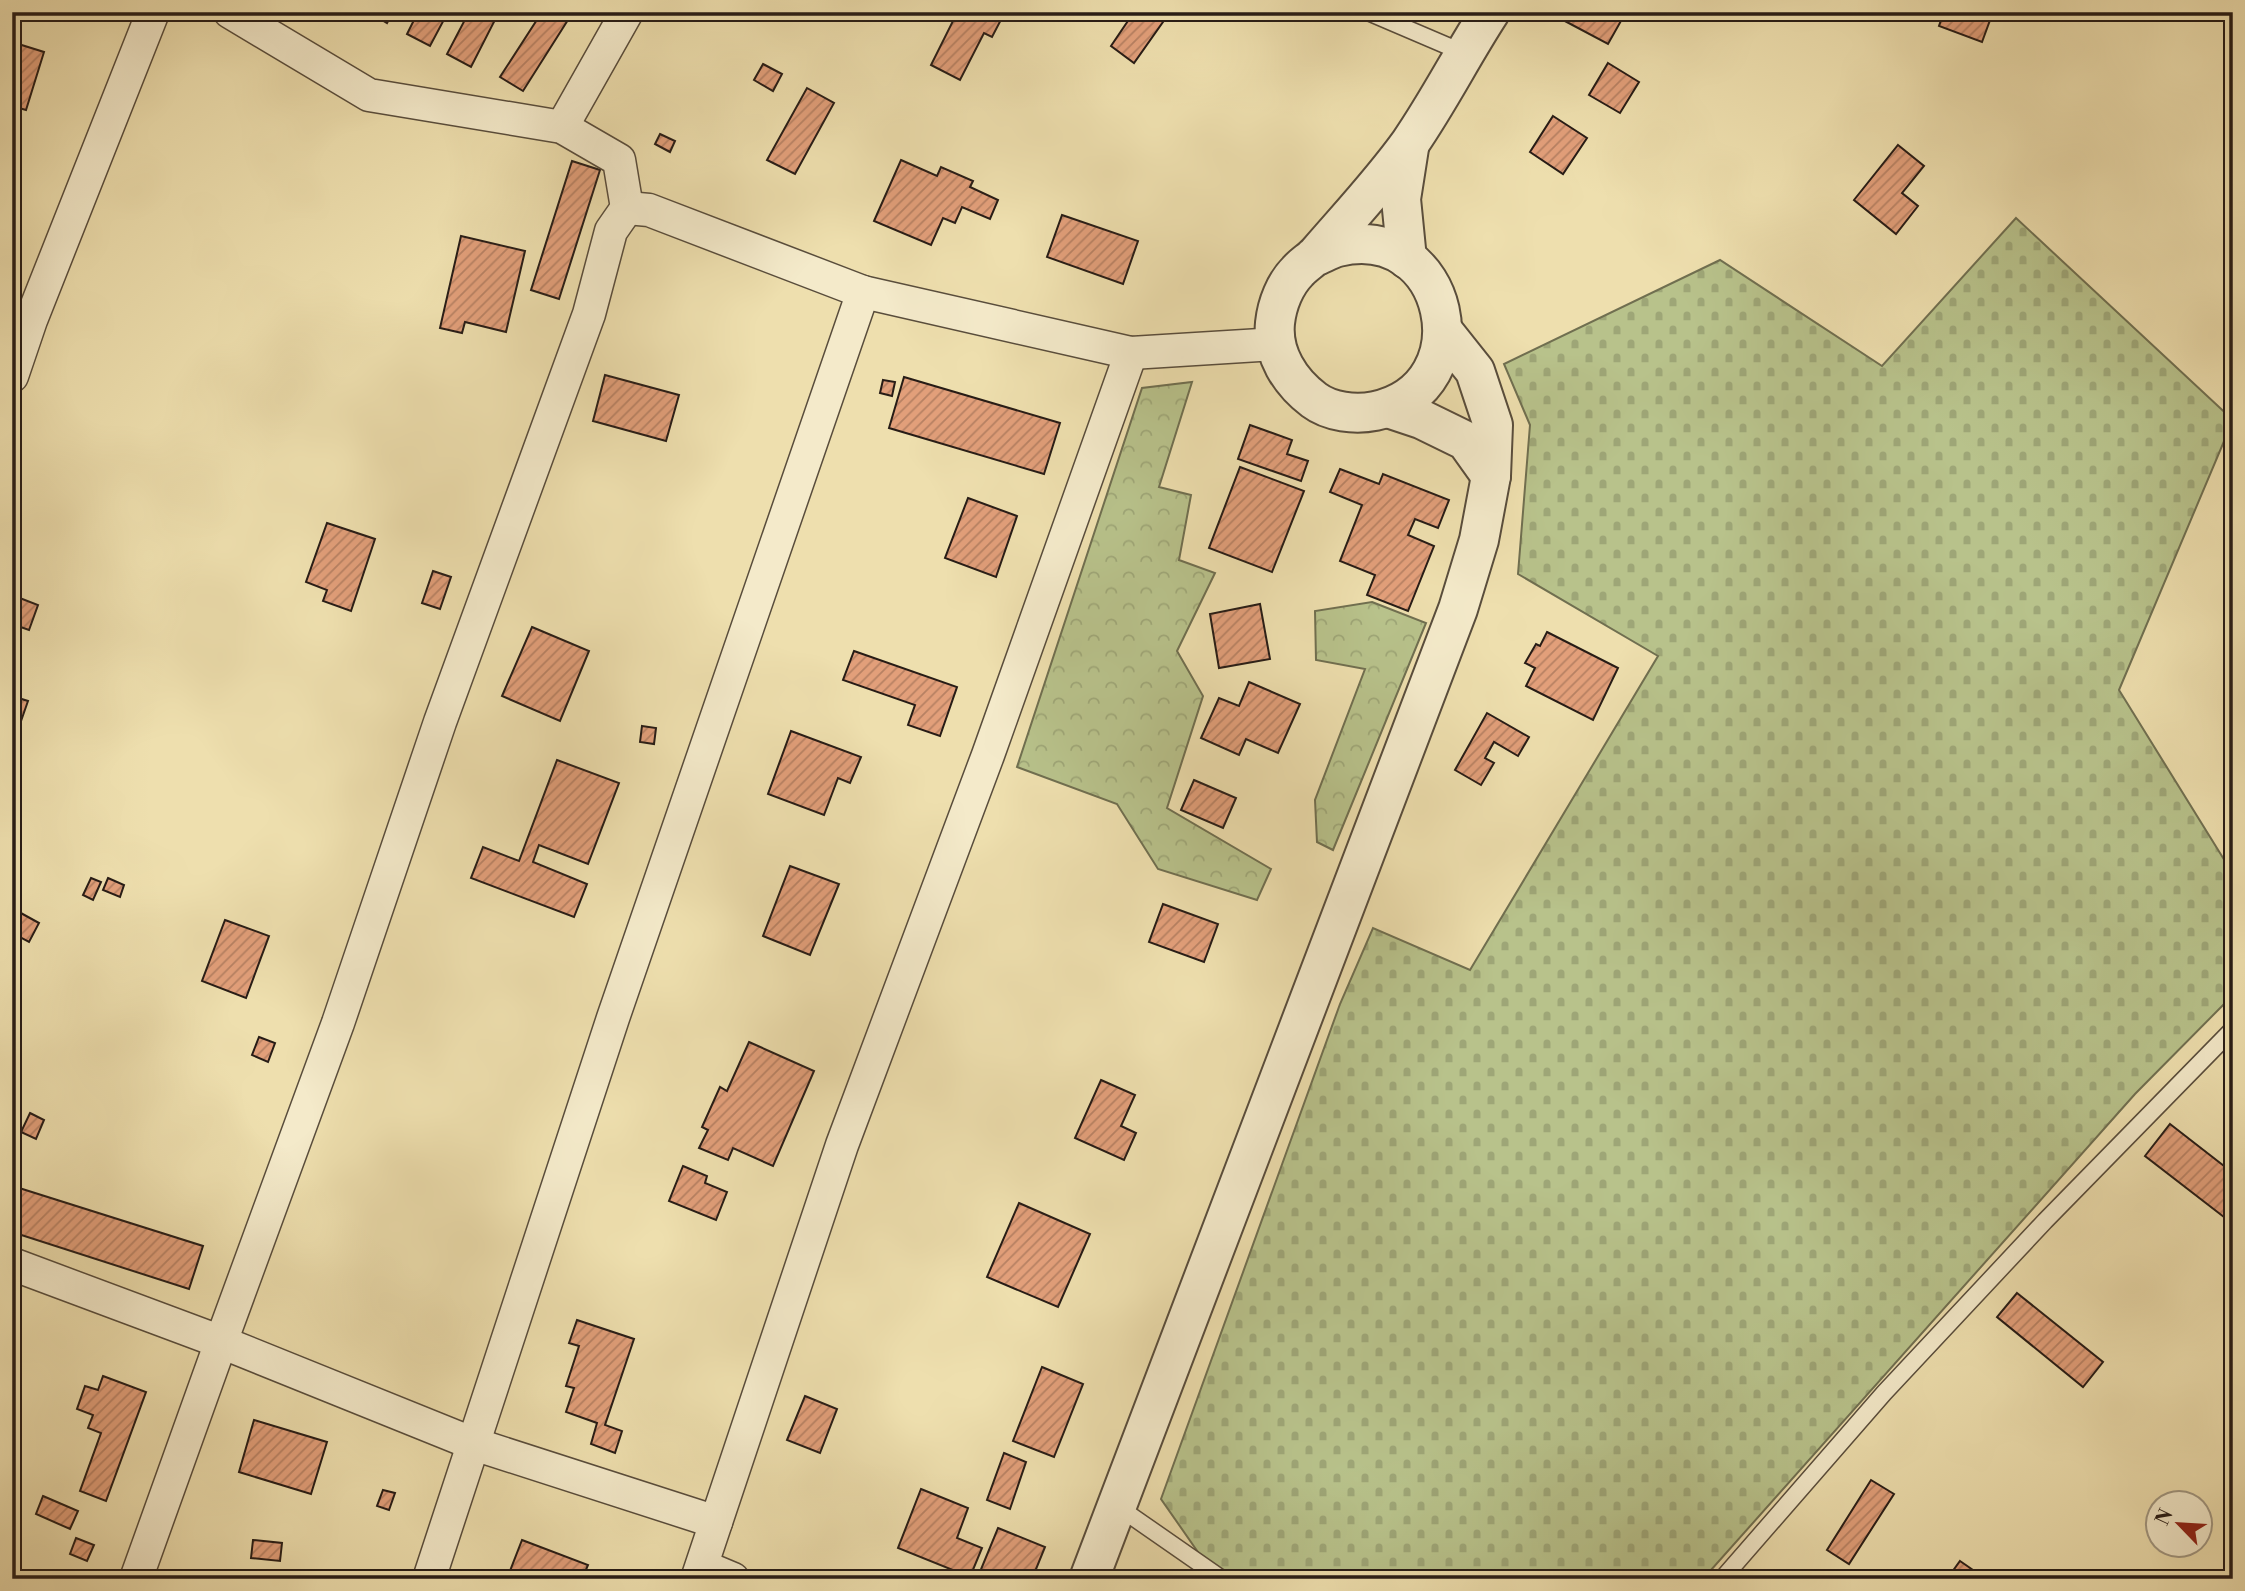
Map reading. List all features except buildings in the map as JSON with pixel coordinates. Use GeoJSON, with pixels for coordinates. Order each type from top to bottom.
{"type":"FeatureCollection","features":[{"type":"Feature","properties":{"kind":"street"},"geometry":{"type":"LineString","coordinates":[[12,376],[21,318],[153,12]]}},
{"type":"Feature","properties":{"kind":"street"},"geometry":{"type":"LineString","coordinates":[[136,1579],[338,1023],[440,722],[589,314],[611,231],[627,208],[619,160],[562,127],[369,95],[230,12]]}},
{"type":"Feature","properties":{"kind":"street"},"geometry":{"type":"LineString","coordinates":[[562,127],[626,12]]}},
{"type":"Feature","properties":{"kind":"street"},"geometry":{"type":"LineString","coordinates":[[1314,257],[1337,247],[1361,244],[1385,248],[1407,259],[1423,273],[1435,290],[1442,311],[1444,332],[1439,356],[1427,378],[1410,396],[1388,408],[1364,413],[1340,411],[1317,402],[1298,387],[1284,367],[1276,344],[1275,324],[1279,304],[1286,286],[1299,270],[1314,257],[1378,185],[1410,143],[1490,12]]}},
{"type":"Feature","properties":{"kind":"street"},"geometry":{"type":"LineString","coordinates":[[1407,259],[1401,199],[1410,143]]}},
{"type":"Feature","properties":{"kind":"street"},"geometry":{"type":"LineString","coordinates":[[627,208],[649,210],[863,292],[1131,353],[1276,344]]}},
{"type":"Feature","properties":{"kind":"street"},"geometry":{"type":"LineString","coordinates":[[429,1579],[613,1018],[863,292]]}},
{"type":"Feature","properties":{"kind":"street"},"geometry":{"type":"LineString","coordinates":[[1089,1579],[1458,609],[1479,540],[1491,476],[1493,425],[1475,371],[1444,332]]}},
{"type":"Feature","properties":{"kind":"street"},"geometry":{"type":"LineString","coordinates":[[733,1579],[700,1572],[716,1522],[842,1145],[988,755],[1131,353]]}},
{"type":"Feature","properties":{"kind":"street"},"geometry":{"type":"LineString","coordinates":[[1388,408],[1421,419],[1466,441],[1491,476]]}},
{"type":"Feature","properties":{"kind":"street"},"geometry":{"type":"LineString","coordinates":[[12,1264],[221,1342],[474,1444],[716,1522]]}},
{"type":"Feature","properties":{"kind":"lane"},"geometry":{"type":"LineString","coordinates":[[1368,12],[1464,53]]}},
{"type":"Feature","properties":{"kind":"lane"},"geometry":{"type":"LineString","coordinates":[[1722,1579],[1884,1393],[2045,1221],[2233,1029]]}},
{"type":"Feature","properties":{"kind":"lane"},"geometry":{"type":"LineString","coordinates":[[1116,1506],[1222,1579]]}},
{"type":"Feature","properties":{"kind":"green space"},"geometry":{"type":"Polygon","coordinates":[[[2016,218],[2233,420],[2119,690],[2233,874],[2233,995],[2135,1094],[1703,1579],[1236,1579],[1200,1555],[1161,1499],[1340,1004],[1373,928],[1470,970],[1658,656],[1518,574],[1530,425],[1504,364],[1720,260],[1882,366],[2016,218]]]}},
{"type":"Feature","properties":{"kind":"green space"},"geometry":{"type":"Polygon","coordinates":[[[1192,382],[1159,487],[1191,495],[1179,560],[1215,573],[1177,651],[1203,696],[1167,808],[1271,869],[1257,900],[1158,869],[1117,804],[1017,767],[1142,388],[1192,382]]]}},
{"type":"Feature","properties":{"kind":"green space"},"geometry":{"type":"Polygon","coordinates":[[[1372,602],[1426,623],[1333,850],[1317,842],[1315,800],[1365,669],[1316,660],[1315,611],[1372,602]]]}}]}
